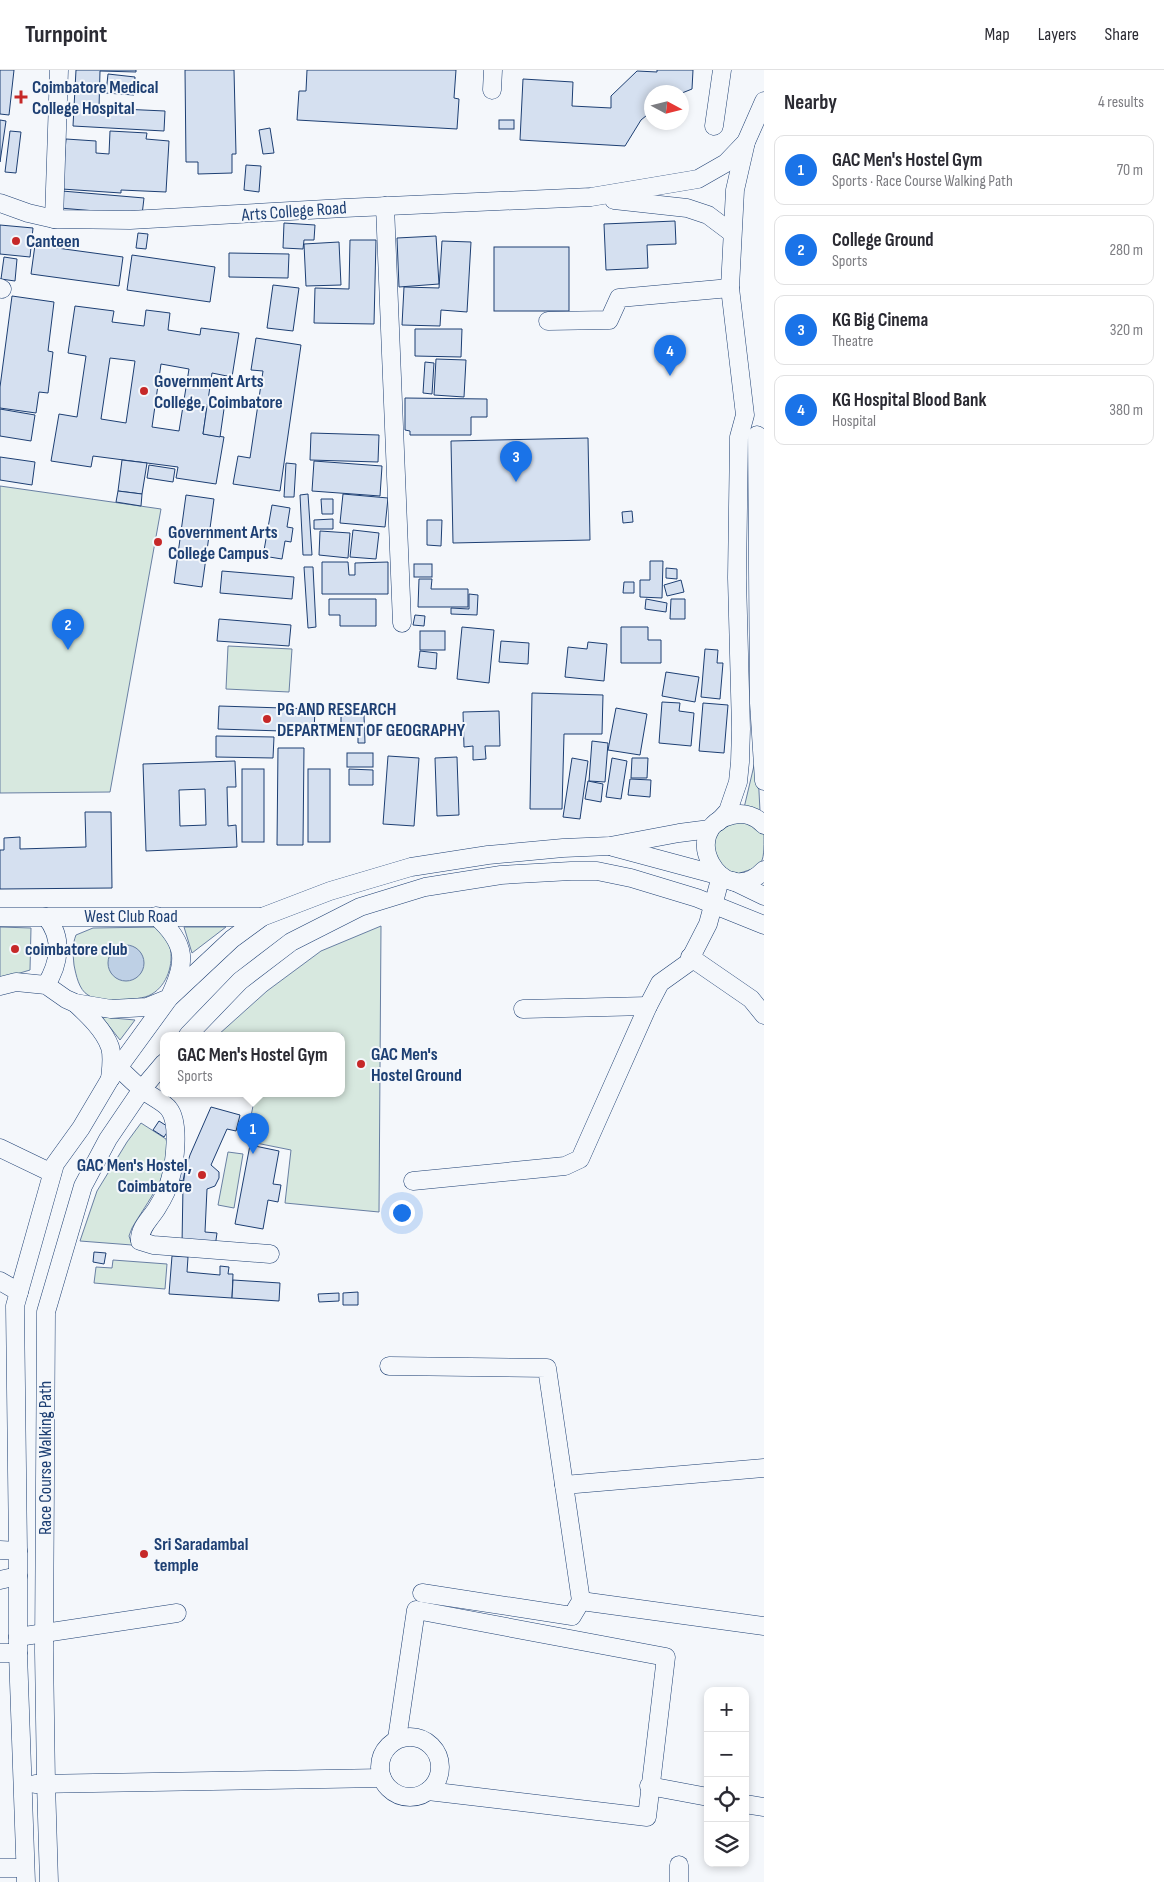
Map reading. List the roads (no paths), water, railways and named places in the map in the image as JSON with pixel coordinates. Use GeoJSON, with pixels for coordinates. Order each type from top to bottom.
{"type":"FeatureCollection","features":[{"type":"Feature","properties":{"kind":"street"},"geometry":{"type":"LineString","coordinates":[[54,219],[59,70]]}},
{"type":"Feature","properties":{"kind":"street"},"geometry":{"type":"LineString","coordinates":[[492,90],[493,70]]}},
{"type":"Feature","properties":{"kind":"street"},"geometry":{"type":"LineString","coordinates":[[714,126],[722,70]]}},
{"type":"Feature","properties":{"kind":"street"},"geometry":{"type":"LineString","coordinates":[[764,101],[746,142],[735,190],[730,288],[745,415],[739,438],[737,559],[740,762],[738,782],[728,812],[714,826],[706,848],[708,859],[713,868],[727,878],[764,896]]}},
{"type":"Feature","properties":{"kind":"street","name":"Arts College Road"},"geometry":{"type":"LineString","coordinates":[[0,203],[28,213],[54,219],[130,220],[591,197],[698,179],[726,162],[746,142]]}},
{"type":"Feature","properties":{"kind":"street","name":"Arts College Road"},"geometry":{"type":"LineString","coordinates":[[591,197],[688,208],[708,215],[732,233]]}},
{"type":"Feature","properties":{"kind":"street"},"geometry":{"type":"LineString","coordinates":[[385,206],[402,623]]}},
{"type":"Feature","properties":{"kind":"street"},"geometry":{"type":"LineString","coordinates":[[548,321],[608,320],[619,298],[730,288]]}},
{"type":"Feature","properties":{"kind":"street"},"geometry":{"type":"LineString","coordinates":[[745,415],[761,437],[759,703],[764,781]]}},
{"type":"Feature","properties":{"kind":"street"},"geometry":{"type":"LineString","coordinates":[[0,986],[16,982],[46,985],[66,999],[76,1003],[110,1009],[147,1007],[169,998],[232,939],[262,917],[330,891],[411,868],[488,854],[610,846],[714,826],[734,814],[744,814],[753,817],[764,825]]}},
{"type":"Feature","properties":{"kind":"street"},"geometry":{"type":"LineString","coordinates":[[610,846],[742,881],[752,879],[764,870]]}},
{"type":"Feature","properties":{"kind":"street"},"geometry":{"type":"LineString","coordinates":[[191,1032],[240,981],[291,942],[360,906],[425,887],[501,875],[597,871],[631,878],[713,904],[764,925]]}},
{"type":"Feature","properties":{"kind":"street"},"geometry":{"type":"LineString","coordinates":[[413,1181],[565,1166],[580,1159],[660,983],[688,963],[708,924],[713,904],[727,878]]}},
{"type":"Feature","properties":{"kind":"street"},"geometry":{"type":"LineString","coordinates":[[0,1868],[25,1875],[18,1645],[15,1306],[55,1164],[81,1128],[114,1073],[169,998],[176,985],[181,967],[182,951],[178,941],[166,925],[156,916]]}},
{"type":"Feature","properties":{"kind":"street","name":"West Club Road"},"geometry":{"type":"LineString","coordinates":[[0,917],[262,917]]}},
{"type":"Feature","properties":{"kind":"street"},"geometry":{"type":"LineString","coordinates":[[46,917],[52,925],[59,949],[57,963],[46,985]]}},
{"type":"Feature","properties":{"kind":"street"},"geometry":{"type":"LineString","coordinates":[[690,957],[751,999],[764,1015]]}},
{"type":"Feature","properties":{"kind":"street"},"geometry":{"type":"LineString","coordinates":[[76,1003],[94,1021],[110,1046],[114,1073]]}},
{"type":"Feature","properties":{"kind":"street"},"geometry":{"type":"LineString","coordinates":[[523,1009],[648,1006]]}},
{"type":"Feature","properties":{"kind":"street","name":"Race Course Walking Path"},"geometry":{"type":"LineString","coordinates":[[50,1882],[46,1783],[44,1633],[46,1312],[83,1186],[108,1139],[142,1089],[160,1068]]}},
{"type":"Feature","properties":{"kind":"street"},"geometry":{"type":"LineString","coordinates":[[114,1073],[142,1089],[169,1108],[173,1117],[175,1153],[170,1181],[158,1206],[143,1227],[140,1241],[153,1245],[270,1254]]}},
{"type":"Feature","properties":{"kind":"street"},"geometry":{"type":"LineString","coordinates":[[0,1148],[52,1172]]}},
{"type":"Feature","properties":{"kind":"street"},"geometry":{"type":"LineString","coordinates":[[0,1281],[19,1292]]}},
{"type":"Feature","properties":{"kind":"street"},"geometry":{"type":"LineString","coordinates":[[389,1366],[547,1368],[581,1601],[572,1616],[422,1593]]}},
{"type":"Feature","properties":{"kind":"street"},"geometry":{"type":"LineString","coordinates":[[564,1484],[764,1468]]}},
{"type":"Feature","properties":{"kind":"street"},"geometry":{"type":"LineString","coordinates":[[0,1550],[18,1550]]}},
{"type":"Feature","properties":{"kind":"street"},"geometry":{"type":"LineString","coordinates":[[0,1580],[18,1576]]}},
{"type":"Feature","properties":{"kind":"street"},"geometry":{"type":"LineString","coordinates":[[581,1601],[764,1626]]}},
{"type":"Feature","properties":{"kind":"street"},"geometry":{"type":"LineString","coordinates":[[397,1739],[416,1610],[666,1657],[647,1817],[428,1791]]}},
{"type":"Feature","properties":{"kind":"street"},"geometry":{"type":"LineString","coordinates":[[0,1653],[44,1633],[177,1613]]}},
{"type":"Feature","properties":{"kind":"street"},"geometry":{"type":"LineString","coordinates":[[403,1736],[414,1736],[424,1739],[432,1745],[437,1754],[440,1764],[435,1784],[419,1796],[400,1796],[392,1792],[385,1785],[382,1778],[379,1766],[381,1756],[386,1747],[397,1739],[403,1736]]}},
{"type":"Feature","properties":{"kind":"street"},"geometry":{"type":"LineString","coordinates":[[22,1785],[46,1783],[382,1778]]}},
{"type":"Feature","properties":{"kind":"street"},"geometry":{"type":"LineString","coordinates":[[650,1786],[704,1796]]}},
{"type":"Feature","properties":{"kind":"street"},"geometry":{"type":"LineString","coordinates":[[749,1805],[764,1807]]}},
{"type":"Feature","properties":{"kind":"water"},"geometry":{"type":"Polygon","coordinates":[[[126,945],[138,951],[144,963],[138,975],[126,981],[114,975],[108,963],[114,951],[126,945]]]}},
{"type":"Feature","properties":{"kind":"place","name":"Coimbatore Medical College Hospital"},"geometry":{"type":"Point","coordinates":[21,97]}},
{"type":"Feature","properties":{"kind":"place","name":"Canteen"},"geometry":{"type":"Point","coordinates":[16,241]}},
{"type":"Feature","properties":{"kind":"place","name":"KG Hospital Blood Bank"},"geometry":{"type":"Point","coordinates":[670,376]}},
{"type":"Feature","properties":{"kind":"place","name":"Government Arts College, Coimbatore"},"geometry":{"type":"Point","coordinates":[144,391]}},
{"type":"Feature","properties":{"kind":"place","name":"KG Big Cinema"},"geometry":{"type":"Point","coordinates":[516,482]}},
{"type":"Feature","properties":{"kind":"place","name":"Government Arts College Campus"},"geometry":{"type":"Point","coordinates":[158,542]}},
{"type":"Feature","properties":{"kind":"place","name":"College Ground"},"geometry":{"type":"Point","coordinates":[68,650]}},
{"type":"Feature","properties":{"kind":"place","name":"PG AND RESEARCH DEPARTMENT OF GEOGRAPHY"},"geometry":{"type":"Point","coordinates":[267,719]}},
{"type":"Feature","properties":{"kind":"place","name":"coimbatore club"},"geometry":{"type":"Point","coordinates":[15,949]}},
{"type":"Feature","properties":{"kind":"place","name":"GAC Men's Hostel Ground"},"geometry":{"type":"Point","coordinates":[361,1064]}},
{"type":"Feature","properties":{"kind":"place","name":"GAC Men's Hostel Gym"},"geometry":{"type":"Point","coordinates":[253,1154]}},
{"type":"Feature","properties":{"kind":"place","name":"GAC Men's Hostel, Coimbatore"},"geometry":{"type":"Point","coordinates":[202,1175]}},
{"type":"Feature","properties":{"kind":"place","name":"Sri Saradambal temple"},"geometry":{"type":"Point","coordinates":[144,1554]}}]}
